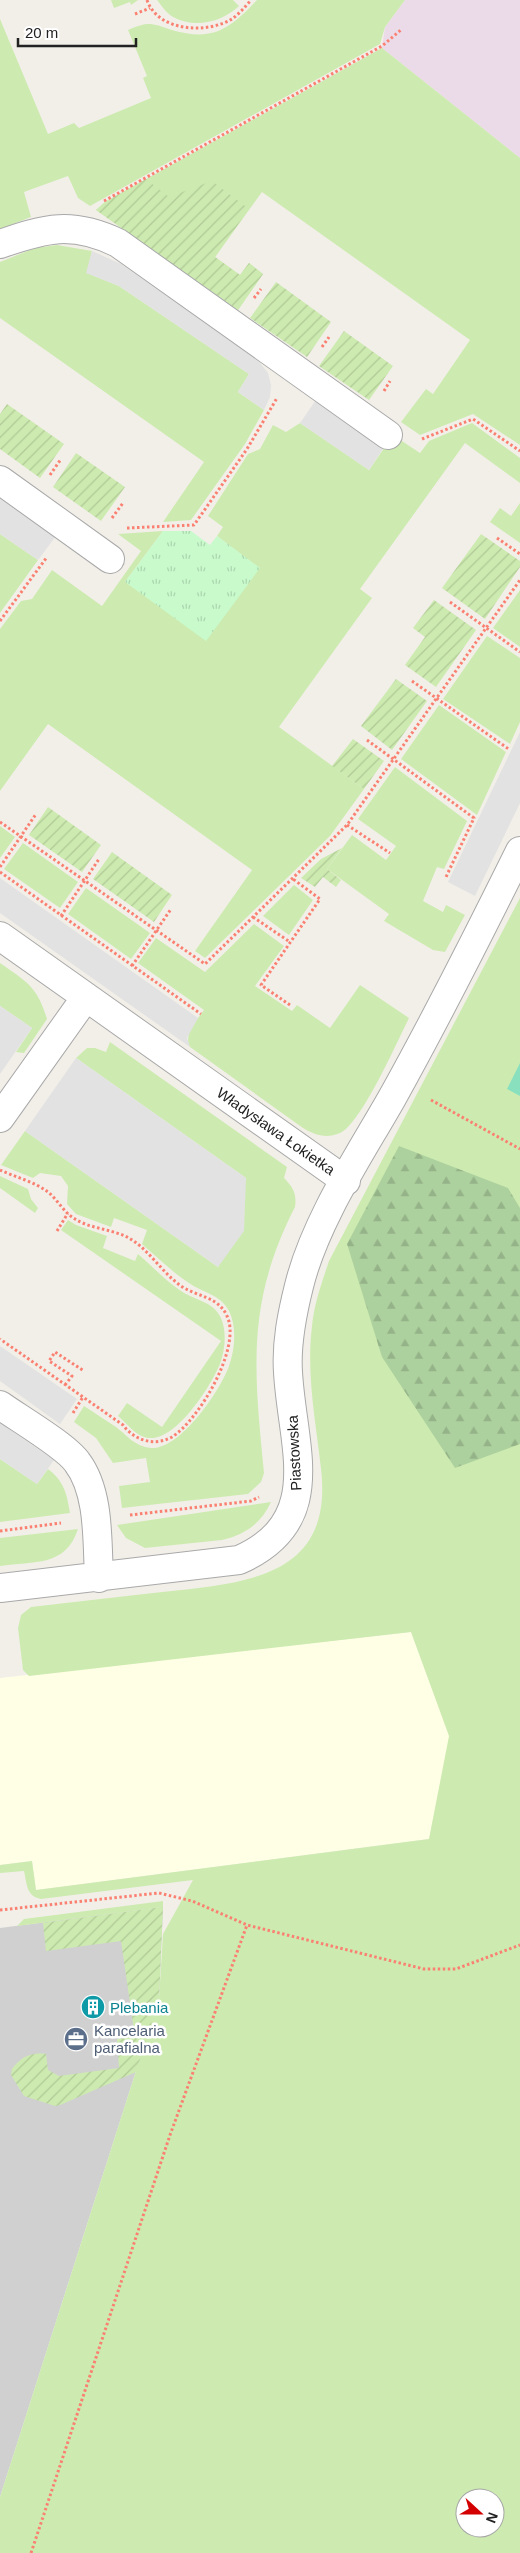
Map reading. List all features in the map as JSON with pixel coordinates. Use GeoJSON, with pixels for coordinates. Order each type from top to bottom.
{"type":"FeatureCollection","features":[{"type":"Feature","properties":{"kind":"street"},"geometry":{"type":"LineString","coordinates":[[0,244],[38,231],[70,229],[104,237],[131,251],[388,435]]}},
{"type":"Feature","properties":{"kind":"street"},"geometry":{"type":"LineString","coordinates":[[0,480],[110,559]]}},
{"type":"Feature","properties":{"kind":"street","name":"Władysława Łokietka"},"geometry":{"type":"LineString","coordinates":[[0,936],[346,1181],[400,1082],[520,851]]}},
{"type":"Feature","properties":{"kind":"street"},"geometry":{"type":"LineString","coordinates":[[0,1118],[86,997]]}},
{"type":"Feature","properties":{"kind":"street","name":"Piastowska"},"geometry":{"type":"LineString","coordinates":[[0,1588],[99,1578],[239,1560],[268,1544],[288,1520],[298,1492],[298,1472],[288,1372],[293,1308],[311,1250],[346,1181]]}},
{"type":"Feature","properties":{"kind":"street"},"geometry":{"type":"LineString","coordinates":[[0,1405],[77,1461],[87,1480],[95,1519],[99,1578]]}},
{"type":"Feature","properties":{"kind":"path"},"geometry":{"type":"LineString","coordinates":[[147,0],[150,8],[157,15],[182,27],[210,28],[233,18],[251,0]]}},
{"type":"Feature","properties":{"kind":"path"},"geometry":{"type":"LineString","coordinates":[[135,14],[150,8]]}},
{"type":"Feature","properties":{"kind":"path"},"geometry":{"type":"LineString","coordinates":[[70,229],[102,202],[382,46],[402,29]]}},
{"type":"Feature","properties":{"kind":"path"},"geometry":{"type":"LineString","coordinates":[[124,528],[194,525],[248,449],[265,419]]}},
{"type":"Feature","properties":{"kind":"path"},"geometry":{"type":"LineString","coordinates":[[418,444],[423,438],[473,419],[520,452]]}},
{"type":"Feature","properties":{"kind":"path"},"geometry":{"type":"LineString","coordinates":[[497,538],[520,554]]}},
{"type":"Feature","properties":{"kind":"path"},"geometry":{"type":"LineString","coordinates":[[0,621],[35,574]]}},
{"type":"Feature","properties":{"kind":"path"},"geometry":{"type":"LineString","coordinates":[[0,822],[205,964],[347,825],[520,580]]}},
{"type":"Feature","properties":{"kind":"path"},"geometry":{"type":"LineString","coordinates":[[450,602],[520,652]]}},
{"type":"Feature","properties":{"kind":"path"},"geometry":{"type":"LineString","coordinates":[[412,681],[510,750]]}},
{"type":"Feature","properties":{"kind":"path"},"geometry":{"type":"LineString","coordinates":[[367,740],[474,818],[445,878]]}},
{"type":"Feature","properties":{"kind":"path"},"geometry":{"type":"LineString","coordinates":[[0,867],[36,814]]}},
{"type":"Feature","properties":{"kind":"path"},"geometry":{"type":"LineString","coordinates":[[347,825],[390,853]]}},
{"type":"Feature","properties":{"kind":"path"},"geometry":{"type":"LineString","coordinates":[[61,916],[99,859]]}},
{"type":"Feature","properties":{"kind":"path"},"geometry":{"type":"LineString","coordinates":[[0,872],[201,1014]]}},
{"type":"Feature","properties":{"kind":"path"},"geometry":{"type":"LineString","coordinates":[[290,1005],[261,984],[320,899],[293,879]]}},
{"type":"Feature","properties":{"kind":"path"},"geometry":{"type":"LineString","coordinates":[[132,966],[171,909]]}},
{"type":"Feature","properties":{"kind":"path"},"geometry":{"type":"LineString","coordinates":[[253,917],[290,942]]}},
{"type":"Feature","properties":{"kind":"path"},"geometry":{"type":"LineString","coordinates":[[400,1082],[520,1149]]}},
{"type":"Feature","properties":{"kind":"path"},"geometry":{"type":"LineString","coordinates":[[0,1170],[43,1188],[75,1219],[132,1240],[186,1290],[211,1298],[224,1310],[228,1318],[230,1334],[229,1350],[224,1366],[201,1404],[172,1437],[157,1442],[141,1440],[130,1435],[123,1425],[0,1338]]}},
{"type":"Feature","properties":{"kind":"path"},"geometry":{"type":"LineString","coordinates":[[57,1232],[68,1213]]}},
{"type":"Feature","properties":{"kind":"path"},"geometry":{"type":"LineString","coordinates":[[66,1385],[72,1376],[50,1360],[55,1352],[84,1371]]}},
{"type":"Feature","properties":{"kind":"path"},"geometry":{"type":"LineString","coordinates":[[0,1530],[252,1501],[265,1490]]}},
{"type":"Feature","properties":{"kind":"path"},"geometry":{"type":"LineString","coordinates":[[0,1910],[159,1893],[192,1901],[247,1925],[424,1969],[456,1969],[520,1945]]}},
{"type":"Feature","properties":{"kind":"path"},"geometry":{"type":"LineString","coordinates":[[31,2553],[170,2135],[247,1925]]}},
{"type":"Feature","properties":{"kind":"shaded area"},"geometry":{"type":"Polygon","coordinates":[[[405,0],[520,0],[520,158],[382,48],[385,27],[405,0]]]}},
{"type":"Feature","properties":{"kind":"shaded area"},"geometry":{"type":"Polygon","coordinates":[[[92,251],[121,264],[256,358],[268,373],[271,385],[270,397],[264,410],[238,392],[249,374],[119,286],[86,273],[92,251]]]}},
{"type":"Feature","properties":{"kind":"shaded area"},"geometry":{"type":"Polygon","coordinates":[[[316,400],[384,447],[369,470],[300,423],[316,400]]]}},
{"type":"Feature","properties":{"kind":"shaded area"},"geometry":{"type":"Polygon","coordinates":[[[0,496],[56,536],[38,560],[0,534],[0,496]]]}},
{"type":"Feature","properties":{"kind":"shaded area"},"geometry":{"type":"Polygon","coordinates":[[[520,732],[520,803],[475,896],[448,882],[520,732]]]}},
{"type":"Feature","properties":{"kind":"shaded area"},"geometry":{"type":"Polygon","coordinates":[[[0,878],[198,1018],[187,1038],[190,1047],[0,913],[0,878]]]}},
{"type":"Feature","properties":{"kind":"shaded area"},"geometry":{"type":"Polygon","coordinates":[[[0,1006],[32,1028],[0,1074],[0,1006]]]}},
{"type":"Feature","properties":{"kind":"shaded area"},"geometry":{"type":"Polygon","coordinates":[[[76,1058],[246,1178],[244,1231],[218,1267],[25,1131],[76,1058]]]}},
{"type":"Feature","properties":{"kind":"shaded area"},"geometry":{"type":"Polygon","coordinates":[[[0,1346],[77,1399],[60,1424],[0,1381],[0,1346]]]}},
{"type":"Feature","properties":{"kind":"shaded area"},"geometry":{"type":"Polygon","coordinates":[[[0,1423],[54,1460],[37,1484],[0,1459],[0,1423]]]}},
{"type":"Feature","properties":{"kind":"shaded area"},"geometry":{"type":"Polygon","coordinates":[[[411,1632],[450,1736],[429,1839],[36,1890],[32,1861],[0,1865],[0,1678],[411,1632]]]}},
{"type":"Feature","properties":{"kind":"shaded area"},"geometry":{"type":"Polygon","coordinates":[[[163,1907],[159,1999],[0,2497],[0,1928],[163,1907]]]}},
{"type":"Feature","properties":{"kind":"green space"},"geometry":{"type":"Polygon","coordinates":[[[111,0],[138,0],[131,5],[130,2],[114,8],[111,0]]]}},
{"type":"Feature","properties":{"kind":"green space"},"geometry":{"type":"Polygon","coordinates":[[[157,0],[233,0],[239,6],[216,20],[190,23],[173,17],[157,0]]]}},
{"type":"Feature","properties":{"kind":"green space"},"geometry":{"type":"Polygon","coordinates":[[[257,0],[405,0],[385,27],[380,44],[90,206],[78,198],[68,176],[24,192],[31,217],[0,229],[0,19],[48,134],[74,123],[79,128],[151,98],[143,78],[147,76],[128,30],[150,24],[186,33],[210,33],[220,30],[238,19],[257,0]]]}},
{"type":"Feature","properties":{"kind":"green space"},"geometry":{"type":"Polygon","coordinates":[[[382,48],[520,158],[520,445],[473,414],[420,435],[401,422],[426,389],[433,394],[470,340],[262,192],[215,257],[240,275],[249,263],[263,274],[238,310],[96,210],[105,202],[382,48]]]}},
{"type":"Feature","properties":{"kind":"green space"},"geometry":{"type":"Polygon","coordinates":[[[146,179],[169,197],[212,181],[249,209],[215,257],[240,275],[249,263],[263,274],[238,310],[96,210],[105,202],[146,179]]]}},
{"type":"Feature","properties":{"kind":"green space"},"geometry":{"type":"Polygon","coordinates":[[[57,245],[92,251],[87,273],[119,286],[249,374],[238,392],[264,410],[245,444],[191,520],[163,522],[204,462],[0,318],[0,262],[35,248],[57,245]]]}},
{"type":"Feature","properties":{"kind":"green space"},"geometry":{"type":"Polygon","coordinates":[[[276,282],[331,322],[307,357],[250,318],[276,282]]]}},
{"type":"Feature","properties":{"kind":"green space"},"geometry":{"type":"Polygon","coordinates":[[[344,331],[393,366],[369,400],[319,366],[344,331]]]}},
{"type":"Feature","properties":{"kind":"green space"},"geometry":{"type":"Polygon","coordinates":[[[7,404],[64,444],[40,478],[0,449],[0,414],[7,404]]]}},
{"type":"Feature","properties":{"kind":"green space"},"geometry":{"type":"Polygon","coordinates":[[[300,423],[369,470],[393,435],[420,453],[429,441],[472,423],[520,458],[520,483],[465,443],[360,589],[372,598],[279,727],[364,789],[330,836],[205,958],[195,951],[252,870],[48,724],[0,791],[0,629],[21,601],[32,599],[52,570],[102,606],[141,551],[118,534],[163,531],[125,582],[259,568],[217,536],[223,527],[208,516],[248,454],[260,449],[273,425],[286,432],[300,423]]]}},
{"type":"Feature","properties":{"kind":"green space"},"geometry":{"type":"Polygon","coordinates":[[[76,453],[125,487],[101,521],[53,487],[76,453]]]}},
{"type":"Feature","properties":{"kind":"green space"},"geometry":{"type":"Polygon","coordinates":[[[520,503],[520,543],[490,522],[500,508],[511,516],[520,503]]]}},
{"type":"Feature","properties":{"kind":"green space"},"geometry":{"type":"Polygon","coordinates":[[[163,531],[191,531],[210,545],[217,536],[260,568],[206,641],[125,582],[163,531]]]}},
{"type":"Feature","properties":{"kind":"green space"},"geometry":{"type":"Polygon","coordinates":[[[0,534],[38,560],[0,613],[0,534]]]}},
{"type":"Feature","properties":{"kind":"green space"},"geometry":{"type":"Polygon","coordinates":[[[481,534],[520,561],[520,567],[485,619],[442,588],[481,534]]]}},
{"type":"Feature","properties":{"kind":"green space"},"geometry":{"type":"Polygon","coordinates":[[[520,590],[520,647],[493,628],[520,590]]]}},
{"type":"Feature","properties":{"kind":"green space"},"geometry":{"type":"Polygon","coordinates":[[[434,600],[476,630],[436,687],[405,665],[425,637],[413,628],[434,600]]]}},
{"type":"Feature","properties":{"kind":"green space"},"geometry":{"type":"Polygon","coordinates":[[[487,636],[520,658],[520,722],[510,744],[443,699],[487,636]]]}},
{"type":"Feature","properties":{"kind":"green space"},"geometry":{"type":"Polygon","coordinates":[[[396,679],[427,701],[392,750],[361,726],[396,679]]]}},
{"type":"Feature","properties":{"kind":"green space"},"geometry":{"type":"Polygon","coordinates":[[[439,705],[506,752],[477,815],[401,759],[439,705]]]}},
{"type":"Feature","properties":{"kind":"green space"},"geometry":{"type":"Polygon","coordinates":[[[353,739],[384,761],[364,789],[332,766],[353,739]]]}},
{"type":"Feature","properties":{"kind":"green space"},"geometry":{"type":"Polygon","coordinates":[[[395,767],[467,821],[444,869],[437,867],[423,901],[443,912],[446,905],[465,915],[445,952],[433,950],[384,921],[389,914],[327,869],[352,835],[386,860],[396,846],[358,819],[395,767]]]}},
{"type":"Feature","properties":{"kind":"green space"},"geometry":{"type":"Polygon","coordinates":[[[48,807],[101,845],[82,872],[29,835],[48,807]]]}},
{"type":"Feature","properties":{"kind":"green space"},"geometry":{"type":"Polygon","coordinates":[[[0,826],[15,837],[0,858],[0,826]]]}},
{"type":"Feature","properties":{"kind":"green space"},"geometry":{"type":"Polygon","coordinates":[[[23,843],[78,882],[60,908],[4,869],[23,843]]]}},
{"type":"Feature","properties":{"kind":"green space"},"geometry":{"type":"Polygon","coordinates":[[[342,848],[327,869],[341,880],[336,887],[323,877],[315,887],[301,878],[321,859],[342,848]]]}},
{"type":"Feature","properties":{"kind":"green space"},"geometry":{"type":"Polygon","coordinates":[[[112,852],[172,895],[154,922],[93,879],[112,852]]]}},
{"type":"Feature","properties":{"kind":"green space"},"geometry":{"type":"Polygon","coordinates":[[[294,885],[313,900],[289,935],[263,916],[294,885]]]}},
{"type":"Feature","properties":{"kind":"green space"},"geometry":{"type":"Polygon","coordinates":[[[86,888],[150,933],[131,959],[68,914],[86,888]]]}},
{"type":"Feature","properties":{"kind":"green space"},"geometry":{"type":"Polygon","coordinates":[[[520,898],[520,2553],[0,2553],[0,2497],[159,1999],[163,1934],[193,1880],[41,1899],[30,1892],[24,1871],[0,1873],[0,1865],[32,1861],[36,1890],[429,1839],[449,1736],[411,1632],[29,1676],[23,1670],[18,1628],[21,1615],[31,1607],[223,1584],[251,1578],[277,1568],[298,1554],[313,1533],[321,1505],[321,1469],[312,1398],[310,1362],[312,1326],[319,1293],[329,1261],[520,898]]]}},
{"type":"Feature","properties":{"kind":"green space"},"geometry":{"type":"Polygon","coordinates":[[[254,924],[284,946],[255,986],[292,1011],[297,1005],[330,1028],[360,985],[409,1018],[358,1115],[349,1126],[335,1135],[321,1135],[303,1128],[190,1047],[188,1037],[204,1010],[138,963],[156,938],[205,972],[254,924]]]}},
{"type":"Feature","properties":{"kind":"green space"},"geometry":{"type":"Polygon","coordinates":[[[0,963],[30,986],[39,999],[47,1019],[24,1053],[16,1052],[32,1028],[0,1006],[0,963]]]}},
{"type":"Feature","properties":{"kind":"green space"},"geometry":{"type":"Polygon","coordinates":[[[110,1042],[287,1167],[284,1178],[294,1191],[295,1207],[279,1242],[268,1274],[257,1337],[256,1368],[264,1473],[261,1482],[248,1494],[122,1508],[119,1486],[150,1482],[146,1458],[113,1463],[96,1438],[74,1422],[84,1406],[140,1445],[151,1448],[162,1446],[174,1440],[186,1430],[208,1403],[229,1366],[234,1345],[232,1317],[225,1305],[216,1297],[183,1279],[142,1244],[147,1230],[114,1218],[111,1227],[76,1214],[67,1204],[68,1186],[61,1176],[40,1173],[33,1178],[1,1165],[25,1131],[218,1267],[246,1178],[76,1058],[87,1048],[95,1048],[106,1052],[110,1042]]]}},
{"type":"Feature","properties":{"kind":"green space"},"geometry":{"type":"Polygon","coordinates":[[[520,1063],[520,1096],[507,1089],[520,1063]]]}},
{"type":"Feature","properties":{"kind":"green space"},"geometry":{"type":"Polygon","coordinates":[[[399,1146],[508,1188],[520,1208],[520,1444],[455,1468],[382,1357],[347,1244],[399,1146]]]}},
{"type":"Feature","properties":{"kind":"green space"},"geometry":{"type":"Polygon","coordinates":[[[0,1176],[28,1189],[31,1199],[38,1208],[35,1213],[0,1188],[0,1176]]]}},
{"type":"Feature","properties":{"kind":"green space"},"geometry":{"type":"Polygon","coordinates":[[[68,1220],[76,1225],[107,1236],[103,1248],[135,1261],[138,1254],[175,1287],[209,1305],[218,1312],[221,1318],[225,1335],[224,1347],[220,1364],[215,1374],[201,1398],[181,1422],[159,1437],[149,1438],[140,1435],[118,1416],[127,1403],[162,1427],[221,1341],[61,1230],[68,1220]]]}},
{"type":"Feature","properties":{"kind":"green space"},"geometry":{"type":"Polygon","coordinates":[[[0,1459],[37,1484],[48,1469],[58,1478],[64,1488],[70,1513],[0,1522],[0,1459]]]}},
{"type":"Feature","properties":{"kind":"green space"},"geometry":{"type":"Polygon","coordinates":[[[271,1502],[262,1517],[245,1532],[222,1540],[145,1548],[126,1538],[117,1525],[271,1502]]]}},
{"type":"Feature","properties":{"kind":"green space"},"geometry":{"type":"Polygon","coordinates":[[[78,1529],[73,1541],[66,1550],[57,1556],[36,1562],[0,1566],[0,1538],[78,1529]]]}},
{"type":"Feature","properties":{"kind":"green space"},"geometry":{"type":"Polygon","coordinates":[[[163,1901],[163,1907],[17,1926],[24,1919],[163,1901]]]}},
{"type":"Feature","properties":{"kind":"green space"},"geometry":{"type":"Polygon","coordinates":[[[163,1907],[159,1999],[136,2072],[60,2105],[55,2106],[24,2096],[11,2075],[12,2069],[23,2058],[36,2054],[46,2054],[48,2070],[59,2076],[119,2068],[117,2039],[135,2037],[121,1941],[46,1951],[43,1923],[163,1907]]]}},
{"type":"Feature","properties":{"kind":"place","name":"Plebania"},"geometry":{"type":"Point","coordinates":[93,2007]}},
{"type":"Feature","properties":{"kind":"place","name":"Kancelaria parafialna"},"geometry":{"type":"Point","coordinates":[76,2039]}}]}
